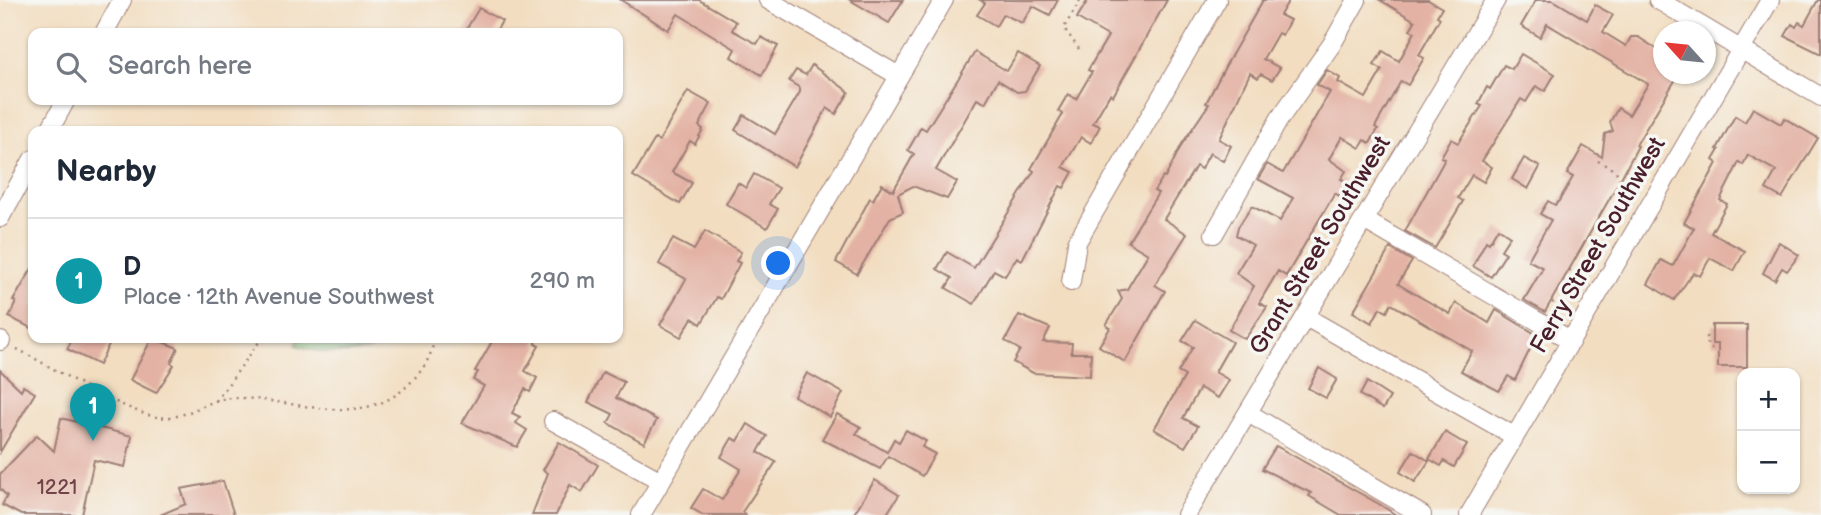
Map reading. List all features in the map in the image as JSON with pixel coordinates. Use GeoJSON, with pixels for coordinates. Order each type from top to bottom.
{"type":"FeatureCollection","features":[{"type":"Feature","properties":{"kind":"street"},"geometry":{"type":"LineString","coordinates":[[107,28],[122,0]]}},
{"type":"Feature","properties":{"kind":"street"},"geometry":{"type":"LineString","coordinates":[[768,0],[899,76]]}},
{"type":"Feature","properties":{"kind":"street"},"geometry":{"type":"LineString","coordinates":[[641,515],[944,0]]}},
{"type":"Feature","properties":{"kind":"street"},"geometry":{"type":"LineString","coordinates":[[1071,282],[1077,242],[1217,0]]}},
{"type":"Feature","properties":{"kind":"street"},"geometry":{"type":"LineString","coordinates":[[1214,234],[1280,118],[1332,44],[1357,0]]}},
{"type":"Feature","properties":{"kind":"street","name":"Grant Street Southwest"},"geometry":{"type":"LineString","coordinates":[[1186,515],[1496,0]]}},
{"type":"Feature","properties":{"kind":"street"},"geometry":{"type":"LineString","coordinates":[[1658,0],[1821,97]]}},
{"type":"Feature","properties":{"kind":"street","name":"Ferry Street Southwest"},"geometry":{"type":"LineString","coordinates":[[1469,515],[1770,0]]}},
{"type":"Feature","properties":{"kind":"street"},"geometry":{"type":"LineString","coordinates":[[52,126],[63,105]]}},
{"type":"Feature","properties":{"kind":"street"},"geometry":{"type":"LineString","coordinates":[[0,218],[28,168]]}},
{"type":"Feature","properties":{"kind":"street"},"geometry":{"type":"LineString","coordinates":[[1364,220],[1570,340]]}},
{"type":"Feature","properties":{"kind":"street"},"geometry":{"type":"LineString","coordinates":[[1306,317],[1514,436]]}},
{"type":"Feature","properties":{"kind":"street"},"geometry":{"type":"LineString","coordinates":[[1248,413],[1422,515]]}},
{"type":"Feature","properties":{"kind":"street"},"geometry":{"type":"LineString","coordinates":[[553,421],[662,481]]}},
{"type":"Feature","properties":{"kind":"path"},"geometry":{"type":"LineString","coordinates":[[1079,49],[1064,28],[1080,0]]}},
{"type":"Feature","properties":{"kind":"path"},"geometry":{"type":"LineString","coordinates":[[1598,161],[1619,175],[1622,185],[1619,192]]}},
{"type":"Feature","properties":{"kind":"path"},"geometry":{"type":"LineString","coordinates":[[1595,227],[1614,237]]}},
{"type":"Feature","properties":{"kind":"path"},"geometry":{"type":"LineString","coordinates":[[1569,270],[1577,270],[1583,261]]}},
{"type":"Feature","properties":{"kind":"path"},"geometry":{"type":"LineString","coordinates":[[1552,302],[1569,312]]}},
{"type":"Feature","properties":{"kind":"path"},"geometry":{"type":"LineString","coordinates":[[1706,335],[1708,346],[1716,352]]}},
{"type":"Feature","properties":{"kind":"path"},"geometry":{"type":"LineString","coordinates":[[1,341],[146,415],[178,416],[230,398],[350,409],[377,403],[404,390],[421,372],[433,343]]}},
{"type":"Feature","properties":{"kind":"path"},"geometry":{"type":"LineString","coordinates":[[216,401],[258,343]]}},
{"type":"Feature","properties":{"kind":"green space"},"geometry":{"type":"Polygon","coordinates":[[[392,343],[350,353],[323,352],[297,345],[392,343]]]}},
{"type":"Feature","properties":{"kind":"building"},"geometry":{"type":"Polygon","coordinates":[[[621,0],[699,0],[736,22],[732,30],[757,44],[761,37],[778,46],[762,75],[731,57],[735,49],[678,14],[668,30],[621,0]]]}},
{"type":"Feature","properties":{"kind":"building"},"geometry":{"type":"Polygon","coordinates":[[[850,0],[903,0],[889,23],[850,0]]]}},
{"type":"Feature","properties":{"kind":"building"},"geometry":{"type":"Polygon","coordinates":[[[980,0],[1058,0],[1050,15],[1033,6],[1022,23],[1003,14],[996,26],[977,15],[985,3],[980,0]]]}},
{"type":"Feature","properties":{"kind":"building"},"geometry":{"type":"Polygon","coordinates":[[[1088,0],[1167,0],[1113,96],[1110,94],[1093,123],[1100,126],[1091,143],[1081,137],[1063,167],[1073,172],[1064,188],[1060,186],[1022,260],[1017,257],[1005,276],[994,270],[974,304],[946,288],[952,278],[937,269],[947,252],[974,268],[1034,171],[1031,169],[1063,114],[1058,111],[1068,94],[1076,99],[1092,72],[1088,70],[1108,36],[1077,18],[1088,0]]]}},
{"type":"Feature","properties":{"kind":"building"},"geometry":{"type":"Polygon","coordinates":[[[1263,0],[1289,0],[1280,15],[1290,20],[1282,35],[1278,33],[1263,59],[1280,68],[1272,80],[1261,74],[1258,78],[1250,73],[1219,139],[1231,146],[1223,161],[1210,153],[1201,169],[1196,166],[1164,219],[1187,234],[1155,285],[1165,291],[1125,362],[1099,346],[1110,328],[1106,325],[1122,299],[1118,291],[1127,289],[1148,254],[1128,242],[1158,193],[1154,191],[1163,177],[1165,178],[1182,144],[1209,104],[1206,103],[1263,0]]]}},
{"type":"Feature","properties":{"kind":"building"},"geometry":{"type":"Polygon","coordinates":[[[1380,0],[1428,0],[1442,8],[1437,16],[1440,18],[1419,55],[1424,58],[1408,85],[1401,81],[1375,127],[1378,129],[1370,143],[1365,140],[1360,148],[1342,137],[1329,159],[1346,171],[1341,179],[1347,182],[1339,196],[1335,193],[1286,276],[1278,271],[1259,303],[1267,307],[1245,339],[1229,330],[1254,286],[1236,273],[1253,245],[1236,235],[1238,227],[1252,206],[1280,221],[1293,198],[1258,179],[1267,164],[1283,173],[1330,92],[1317,85],[1327,70],[1340,78],[1338,82],[1366,98],[1382,70],[1374,65],[1383,51],[1399,61],[1415,32],[1410,30],[1415,21],[1380,0]]]}},
{"type":"Feature","properties":{"kind":"building"},"geometry":{"type":"Polygon","coordinates":[[[1536,0],[1553,0],[1587,20],[1595,5],[1613,15],[1603,32],[1626,46],[1631,37],[1638,37],[1653,47],[1653,84],[1673,84],[1636,145],[1638,146],[1619,182],[1545,312],[1524,300],[1543,268],[1528,260],[1551,220],[1540,214],[1548,201],[1555,205],[1559,201],[1573,177],[1567,174],[1583,146],[1602,157],[1605,134],[1613,131],[1610,122],[1618,108],[1629,115],[1648,84],[1547,24],[1540,37],[1521,26],[1536,0]]]}},
{"type":"Feature","properties":{"kind":"building"},"geometry":{"type":"Polygon","coordinates":[[[1818,0],[1821,0],[1821,54],[1785,36],[1792,24],[1796,27],[1799,22],[1804,25],[1818,0]]]}},
{"type":"Feature","properties":{"kind":"building"},"geometry":{"type":"Polygon","coordinates":[[[479,8],[502,21],[498,28],[467,28],[479,8]]]}},
{"type":"Feature","properties":{"kind":"building"},"geometry":{"type":"Polygon","coordinates":[[[975,52],[1007,71],[1018,53],[1040,66],[1025,91],[1017,92],[998,80],[985,103],[977,99],[936,170],[957,182],[947,199],[913,186],[898,194],[903,212],[890,218],[857,274],[836,262],[870,198],[873,200],[882,184],[893,191],[914,154],[908,150],[921,127],[926,130],[975,52]]]}},
{"type":"Feature","properties":{"kind":"building"},"geometry":{"type":"Polygon","coordinates":[[[1521,54],[1555,74],[1545,91],[1536,86],[1526,102],[1521,99],[1482,161],[1492,167],[1484,182],[1472,175],[1458,198],[1463,201],[1435,248],[1405,231],[1445,159],[1441,157],[1451,139],[1458,143],[1482,106],[1478,104],[1487,87],[1490,89],[1504,65],[1512,69],[1521,54]]]}},
{"type":"Feature","properties":{"kind":"building"},"geometry":{"type":"Polygon","coordinates":[[[812,65],[849,92],[836,114],[827,108],[795,167],[735,130],[744,115],[775,134],[800,92],[800,88],[789,81],[796,70],[806,75],[812,65]]]}},
{"type":"Feature","properties":{"kind":"building"},"geometry":{"type":"Polygon","coordinates":[[[688,91],[711,104],[699,126],[703,129],[695,144],[690,141],[672,172],[692,183],[680,204],[633,176],[655,139],[659,141],[688,91]]]}},
{"type":"Feature","properties":{"kind":"building"},"geometry":{"type":"Polygon","coordinates":[[[1753,108],[1781,124],[1784,118],[1818,138],[1782,198],[1766,189],[1776,171],[1748,155],[1743,165],[1739,162],[1720,200],[1727,204],[1711,233],[1745,251],[1734,271],[1710,258],[1700,276],[1693,273],[1674,300],[1648,284],[1661,260],[1673,266],[1694,228],[1684,223],[1717,163],[1713,160],[1719,150],[1717,149],[1735,116],[1745,122],[1753,108]]]}},
{"type":"Feature","properties":{"kind":"building"},"geometry":{"type":"Polygon","coordinates":[[[1524,158],[1540,167],[1528,189],[1512,179],[1524,158]]]}},
{"type":"Feature","properties":{"kind":"building"},"geometry":{"type":"Polygon","coordinates":[[[754,174],[779,188],[769,204],[778,209],[767,228],[726,204],[738,183],[746,188],[754,174]]]}},
{"type":"Feature","properties":{"kind":"building"},"geometry":{"type":"Polygon","coordinates":[[[1498,228],[1510,236],[1501,250],[1506,253],[1491,277],[1473,266],[1486,241],[1489,243],[1498,228]]]}},
{"type":"Feature","properties":{"kind":"building"},"geometry":{"type":"Polygon","coordinates":[[[705,231],[741,252],[736,261],[740,263],[721,299],[717,297],[701,324],[692,318],[681,337],[660,325],[686,279],[659,264],[673,239],[694,250],[705,231]]]}},
{"type":"Feature","properties":{"kind":"building"},"geometry":{"type":"Polygon","coordinates":[[[1779,242],[1799,255],[1787,271],[1782,268],[1775,280],[1763,273],[1779,242]]]}},
{"type":"Feature","properties":{"kind":"building"},"geometry":{"type":"Polygon","coordinates":[[[1390,248],[1412,261],[1398,284],[1450,314],[1456,303],[1489,323],[1496,310],[1537,335],[1515,380],[1508,376],[1499,391],[1461,371],[1472,351],[1391,304],[1387,312],[1380,308],[1372,323],[1353,312],[1390,248]]]}},
{"type":"Feature","properties":{"kind":"building"},"geometry":{"type":"Polygon","coordinates":[[[28,276],[28,326],[9,317],[16,302],[13,301],[28,276]]]}},
{"type":"Feature","properties":{"kind":"building"},"geometry":{"type":"Polygon","coordinates":[[[1019,315],[1050,328],[1043,342],[1072,343],[1071,353],[1091,353],[1090,376],[1033,373],[1013,362],[1020,350],[1005,341],[1019,315]]]}},
{"type":"Feature","properties":{"kind":"building"},"geometry":{"type":"Polygon","coordinates":[[[1195,320],[1232,342],[1215,372],[1229,380],[1218,398],[1200,388],[1183,418],[1198,426],[1185,447],[1154,429],[1185,376],[1178,372],[1193,347],[1182,341],[1195,320]]]}},
{"type":"Feature","properties":{"kind":"building"},"geometry":{"type":"Polygon","coordinates":[[[1712,325],[1747,325],[1747,367],[1718,367],[1718,344],[1712,344],[1712,325]]]}},
{"type":"Feature","properties":{"kind":"building"},"geometry":{"type":"Polygon","coordinates":[[[70,343],[110,343],[99,365],[67,349],[70,343]]]}},
{"type":"Feature","properties":{"kind":"building"},"geometry":{"type":"Polygon","coordinates":[[[149,343],[165,343],[178,348],[171,363],[174,365],[156,393],[130,380],[149,343]]]}},
{"type":"Feature","properties":{"kind":"building"},"geometry":{"type":"Polygon","coordinates":[[[491,343],[536,343],[539,346],[525,371],[537,378],[530,392],[525,389],[512,413],[520,417],[516,423],[527,430],[517,447],[462,423],[484,386],[473,380],[478,372],[475,371],[491,343]]]}},
{"type":"Feature","properties":{"kind":"building"},"geometry":{"type":"Polygon","coordinates":[[[1319,368],[1337,379],[1326,398],[1308,388],[1319,368]]]}},
{"type":"Feature","properties":{"kind":"building"},"geometry":{"type":"Polygon","coordinates":[[[0,370],[21,390],[23,386],[35,393],[0,452],[0,370]]]}},
{"type":"Feature","properties":{"kind":"building"},"geometry":{"type":"Polygon","coordinates":[[[603,372],[624,382],[616,398],[657,420],[644,443],[608,423],[613,414],[588,402],[603,372]]]}},
{"type":"Feature","properties":{"kind":"building"},"geometry":{"type":"Polygon","coordinates":[[[807,373],[843,393],[830,417],[794,396],[807,373]]]}},
{"type":"Feature","properties":{"kind":"building"},"geometry":{"type":"Polygon","coordinates":[[[1367,382],[1390,397],[1383,409],[1360,395],[1367,382]]]}},
{"type":"Feature","properties":{"kind":"building"},"geometry":{"type":"Polygon","coordinates":[[[837,414],[861,427],[856,434],[887,452],[894,439],[899,442],[906,430],[926,441],[922,447],[935,454],[922,476],[888,456],[880,469],[822,439],[837,414]]]}},
{"type":"Feature","properties":{"kind":"building"},"geometry":{"type":"Polygon","coordinates":[[[61,418],[132,436],[125,467],[94,460],[82,515],[21,515],[2,505],[7,496],[0,489],[0,474],[37,435],[54,451],[61,418]]]}},
{"type":"Feature","properties":{"kind":"building"},"geometry":{"type":"Polygon","coordinates":[[[748,424],[767,436],[758,452],[776,462],[742,512],[746,515],[703,515],[691,508],[703,489],[722,500],[741,469],[721,457],[732,438],[738,441],[748,424]]]}},
{"type":"Feature","properties":{"kind":"building"},"geometry":{"type":"Polygon","coordinates":[[[1445,432],[1467,445],[1454,467],[1444,461],[1441,466],[1429,459],[1445,432]]]}},
{"type":"Feature","properties":{"kind":"building"},"geometry":{"type":"Polygon","coordinates":[[[559,442],[598,465],[582,492],[570,485],[556,515],[532,515],[548,473],[543,470],[559,442]]]}},
{"type":"Feature","properties":{"kind":"building"},"geometry":{"type":"Polygon","coordinates":[[[1276,446],[1396,515],[1341,515],[1309,496],[1311,493],[1262,469],[1276,446]]]}},
{"type":"Feature","properties":{"kind":"building"},"geometry":{"type":"Polygon","coordinates":[[[1413,451],[1429,461],[1415,482],[1400,472],[1413,451]]]}},
{"type":"Feature","properties":{"kind":"building"},"geometry":{"type":"Polygon","coordinates":[[[875,480],[899,495],[886,515],[853,515],[875,480]]]}},
{"type":"Feature","properties":{"kind":"building"},"geometry":{"type":"Polygon","coordinates":[[[223,481],[234,515],[160,515],[186,504],[181,489],[223,481]]]}},
{"type":"Feature","properties":{"kind":"place","name":"D"},"geometry":{"type":"Point","coordinates":[93,441]}}]}
